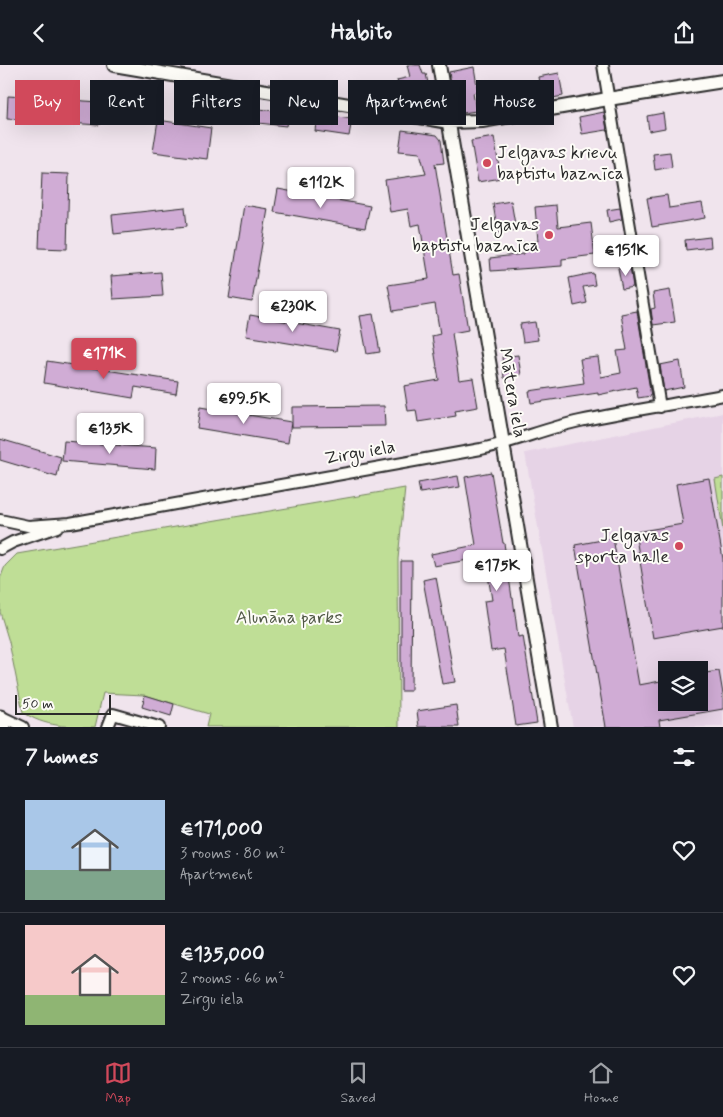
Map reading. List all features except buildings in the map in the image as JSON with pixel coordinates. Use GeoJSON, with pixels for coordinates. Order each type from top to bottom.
{"type":"FeatureCollection","features":[{"type":"Feature","properties":{"kind":"main road"},"geometry":{"type":"LineString","coordinates":[[0,717],[3,727]]}},
{"type":"Feature","properties":{"kind":"street"},"geometry":{"type":"LineString","coordinates":[[114,65],[348,105]]}},
{"type":"Feature","properties":{"kind":"street","name":"Mātera iela"},"geometry":{"type":"LineString","coordinates":[[439,65],[442,80]]}},
{"type":"Feature","properties":{"kind":"street"},"geometry":{"type":"LineString","coordinates":[[603,65],[660,407]]}},
{"type":"Feature","properties":{"kind":"street"},"geometry":{"type":"LineString","coordinates":[[466,121],[482,121],[723,81]]}},
{"type":"Feature","properties":{"kind":"street","name":"Mātera iela"},"geometry":{"type":"LineString","coordinates":[[450,125],[551,727]]}},
{"type":"Feature","properties":{"kind":"street","name":"Zirgu iela"},"geometry":{"type":"LineString","coordinates":[[0,520],[28,525],[70,523],[504,444],[537,432],[580,421],[723,395]]}},
{"type":"Feature","properties":{"kind":"street"},"geometry":{"type":"LineString","coordinates":[[0,549],[13,542],[70,523]]}},
{"type":"Feature","properties":{"kind":"street"},"geometry":{"type":"LineString","coordinates":[[108,727],[112,714],[159,727]]}},
{"type":"Feature","properties":{"kind":"street"},"geometry":{"type":"LineString","coordinates":[[0,717],[23,727]]}},
{"type":"Feature","properties":{"kind":"shaded area"},"geometry":{"type":"Polygon","coordinates":[[[723,413],[723,727],[573,727],[525,453],[723,413]]]}},
{"type":"Feature","properties":{"kind":"green space"},"geometry":{"type":"Polygon","coordinates":[[[723,477],[723,530],[715,479],[723,477]]]}},
{"type":"Feature","properties":{"kind":"green space","name":"Alunāna parks"},"geometry":{"type":"Polygon","coordinates":[[[405,488],[398,559],[399,727],[206,727],[209,714],[144,695],[103,693],[95,727],[48,723],[39,721],[23,712],[9,642],[0,612],[0,579],[5,566],[17,554],[405,488]]]}},
{"type":"Feature","properties":{"kind":"place","name":"Jelgavas krievu baptistu baznīca"},"geometry":{"type":"Point","coordinates":[487,163]}},
{"type":"Feature","properties":{"kind":"place","name":"Jelgavas baptistu baznīca"},"geometry":{"type":"Point","coordinates":[549,235]}},
{"type":"Feature","properties":{"kind":"place","name":"Jelgavas sporta halle"},"geometry":{"type":"Point","coordinates":[679,546]}}]}
